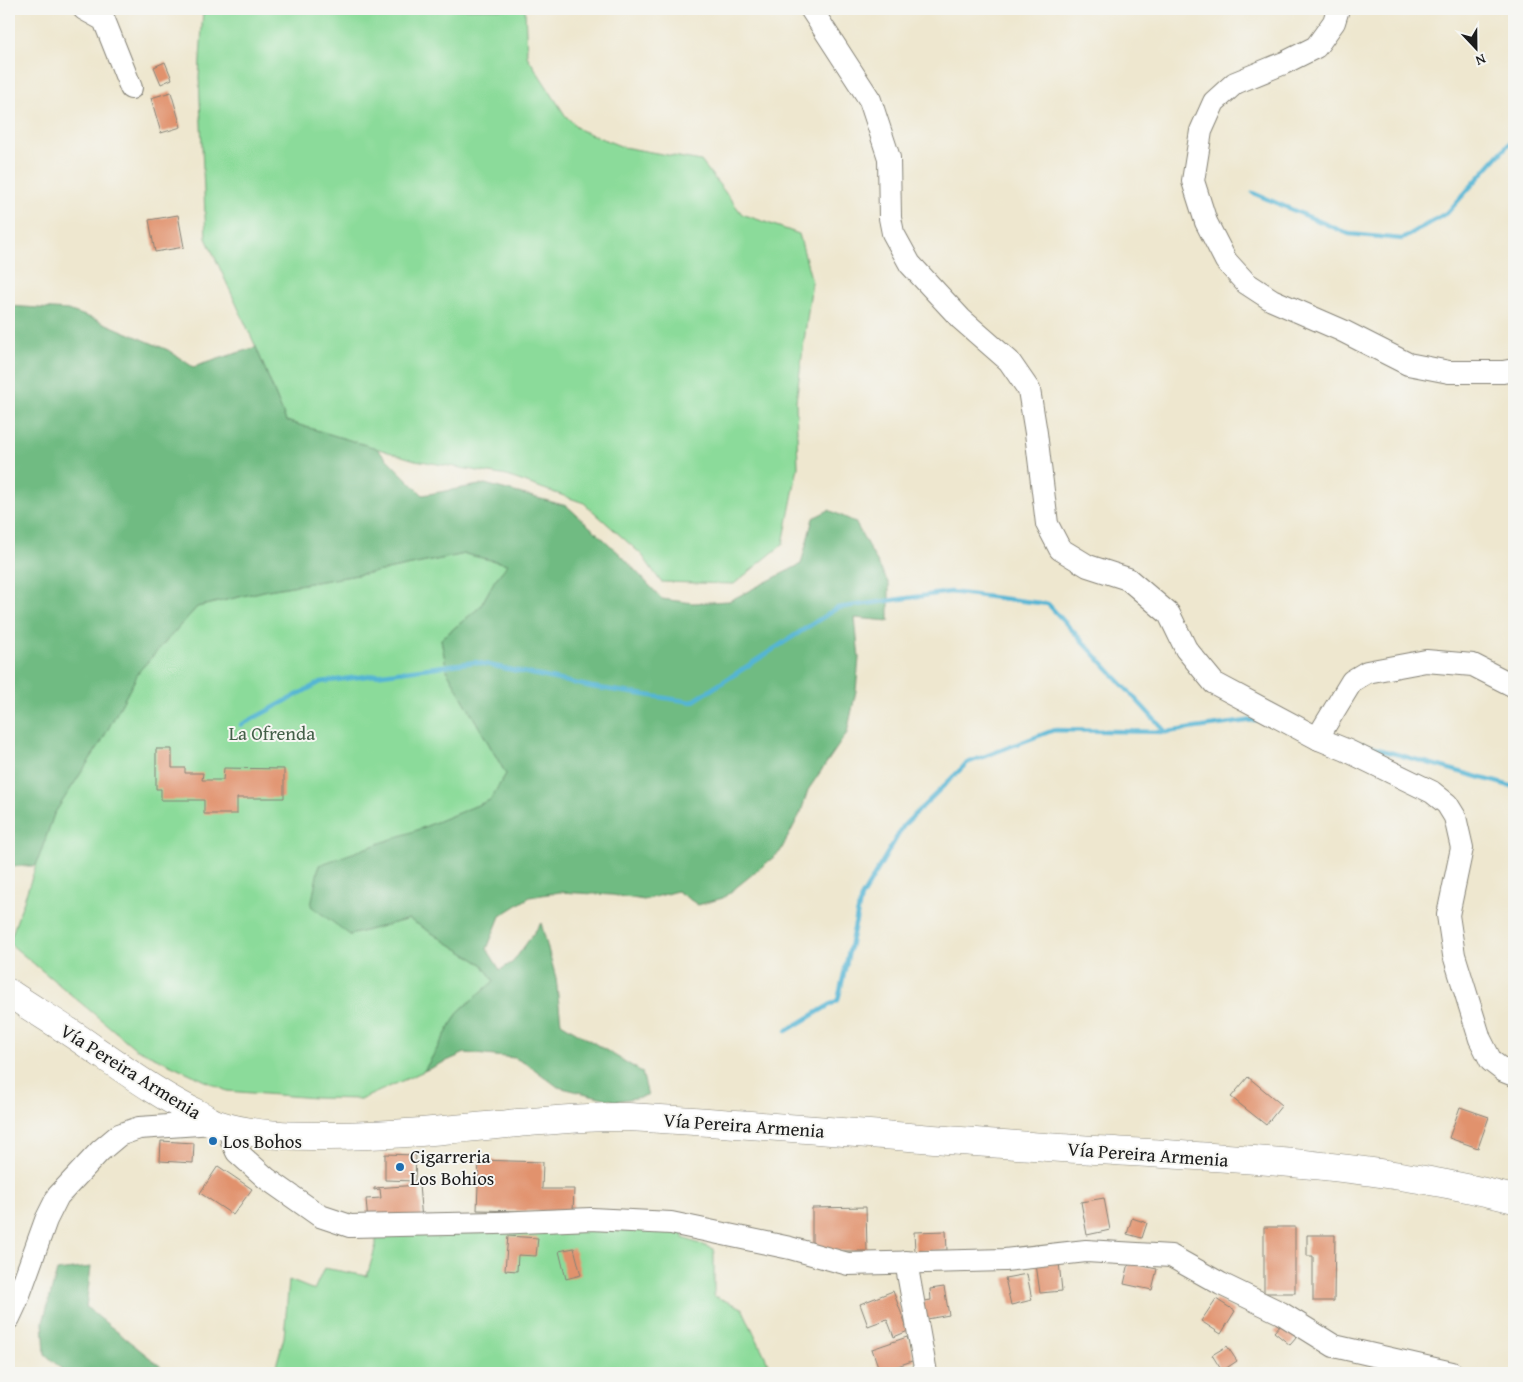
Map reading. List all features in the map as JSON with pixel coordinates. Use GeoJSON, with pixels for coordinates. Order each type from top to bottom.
{"type":"FeatureCollection","features":[{"type":"Feature","properties":{"kind":"main road","name":"Vía Pereira Armenia"},"geometry":{"type":"LineString","coordinates":[[9,993],[85,1042],[166,1098],[223,1126],[285,1136],[394,1134],[588,1117],[637,1118],[1353,1169],[1443,1183],[1514,1200]]}},
{"type":"Feature","properties":{"kind":"street"},"geometry":{"type":"LineString","coordinates":[[84,9],[104,20],[131,88]]}},
{"type":"Feature","properties":{"kind":"street"},"geometry":{"type":"LineString","coordinates":[[811,9],[870,100],[889,158],[890,218],[893,233],[910,264],[961,319],[1009,361],[1028,390],[1036,433],[1047,524],[1060,549],[1088,566],[1128,579],[1170,614],[1186,649],[1214,683],[1320,739],[1432,792],[1447,804],[1455,817],[1462,848],[1448,915],[1454,955],[1480,1039],[1491,1061],[1504,1071],[1514,1075]]}},
{"type":"Feature","properties":{"kind":"street"},"geometry":{"type":"LineString","coordinates":[[1338,9],[1334,22],[1316,47],[1284,63],[1235,83],[1214,102],[1201,131],[1193,180],[1206,222],[1226,261],[1246,283],[1272,300],[1341,330],[1408,364],[1449,372],[1503,372],[1514,370]]}},
{"type":"Feature","properties":{"kind":"street"},"geometry":{"type":"LineString","coordinates":[[1320,739],[1321,732],[1352,682],[1367,672],[1426,661],[1473,665],[1514,686]]}},
{"type":"Feature","properties":{"kind":"street"},"geometry":{"type":"LineString","coordinates":[[9,1318],[46,1220],[58,1196],[100,1151],[118,1135],[139,1128],[223,1126],[237,1152],[266,1178],[320,1216],[350,1226],[496,1224],[591,1219],[671,1222],[790,1248],[848,1264],[1005,1260],[1086,1252],[1171,1256],[1220,1284],[1281,1313],[1334,1346],[1452,1373]]}},
{"type":"Feature","properties":{"kind":"street"},"geometry":{"type":"LineString","coordinates":[[906,1262],[926,1373]]}},
{"type":"Feature","properties":{"kind":"green space"},"geometry":{"type":"Polygon","coordinates":[[[203,9],[525,9],[527,56],[565,115],[580,130],[623,147],[701,161],[742,214],[799,234],[812,282],[796,401],[798,467],[783,544],[734,584],[661,582],[642,555],[584,503],[507,476],[415,460],[286,421],[256,347],[206,238],[199,77],[203,9]]]}},
{"type":"Feature","properties":{"kind":"green space"},"geometry":{"type":"Polygon","coordinates":[[[9,306],[68,310],[168,350],[193,367],[256,347],[286,421],[376,448],[423,495],[485,484],[567,506],[621,555],[662,599],[693,603],[729,601],[801,564],[813,518],[829,510],[855,522],[889,584],[889,621],[855,618],[859,658],[856,691],[847,733],[808,790],[801,812],[780,852],[723,898],[698,905],[677,891],[644,900],[612,895],[560,892],[530,897],[500,916],[487,949],[500,970],[513,962],[541,923],[556,978],[561,1023],[642,1072],[648,1096],[616,1101],[558,1087],[530,1066],[515,1058],[465,1053],[424,1071],[459,1011],[494,981],[482,964],[409,919],[350,935],[311,906],[319,865],[417,830],[490,800],[506,774],[447,671],[441,639],[480,607],[495,580],[508,564],[465,554],[387,570],[268,590],[197,607],[140,670],[100,744],[54,814],[36,866],[9,866],[9,306]]]}},
{"type":"Feature","properties":{"kind":"green space","name":"La Ofrenda"},"geometry":{"type":"Polygon","coordinates":[[[465,554],[508,564],[495,580],[480,607],[441,639],[447,671],[506,774],[490,800],[417,830],[350,935],[409,919],[482,964],[494,981],[459,1011],[424,1071],[362,1099],[315,1098],[227,1091],[135,1048],[9,943],[54,814],[100,744],[140,670],[197,607],[268,590],[387,570],[465,554]]]}},
{"type":"Feature","properties":{"kind":"green space"},"geometry":{"type":"Polygon","coordinates":[[[683,1227],[683,1238],[714,1249],[714,1296],[742,1308],[772,1371],[768,1373],[274,1373],[284,1337],[289,1280],[314,1290],[324,1268],[367,1276],[376,1245],[376,1234],[683,1227]]]}},
{"type":"Feature","properties":{"kind":"green space"},"geometry":{"type":"Polygon","coordinates":[[[91,1267],[86,1307],[169,1373],[66,1373],[45,1354],[43,1322],[57,1271],[91,1267]]]}},
{"type":"Feature","properties":{"kind":"building"},"geometry":{"type":"Polygon","coordinates":[[[165,62],[172,79],[161,84],[154,67],[165,62]]]}},
{"type":"Feature","properties":{"kind":"building"},"geometry":{"type":"Polygon","coordinates":[[[171,92],[181,127],[161,133],[151,98],[171,92]]]}},
{"type":"Feature","properties":{"kind":"building"},"geometry":{"type":"Polygon","coordinates":[[[178,215],[184,247],[155,252],[149,220],[178,215]]]}},
{"type":"Feature","properties":{"kind":"building"},"geometry":{"type":"Polygon","coordinates":[[[156,749],[172,749],[172,768],[185,768],[185,773],[203,773],[202,780],[223,780],[224,768],[284,769],[284,798],[237,798],[237,814],[204,814],[204,800],[161,800],[161,789],[156,789],[156,749]]]}},
{"type":"Feature","properties":{"kind":"building"},"geometry":{"type":"Polygon","coordinates":[[[1248,1077],[1282,1105],[1266,1125],[1231,1097],[1248,1077]]]}},
{"type":"Feature","properties":{"kind":"building"},"geometry":{"type":"Polygon","coordinates":[[[1460,1107],[1489,1117],[1478,1148],[1449,1138],[1460,1107]]]}},
{"type":"Feature","properties":{"kind":"building"},"geometry":{"type":"Polygon","coordinates":[[[161,1141],[194,1143],[193,1163],[160,1161],[161,1141]]]}},
{"type":"Feature","properties":{"kind":"building","name":"Cigarreria Los Bohios"},"geometry":{"type":"Polygon","coordinates":[[[385,1154],[416,1155],[415,1181],[385,1180],[385,1154]]]}},
{"type":"Feature","properties":{"kind":"building"},"geometry":{"type":"Polygon","coordinates":[[[479,1160],[543,1162],[542,1189],[574,1189],[573,1212],[477,1210],[479,1160]]]}},
{"type":"Feature","properties":{"kind":"building"},"geometry":{"type":"Polygon","coordinates":[[[218,1166],[252,1189],[233,1215],[200,1193],[218,1166]]]}},
{"type":"Feature","properties":{"kind":"building"},"geometry":{"type":"Polygon","coordinates":[[[419,1185],[422,1220],[368,1223],[366,1199],[381,1198],[380,1189],[374,1190],[374,1188],[419,1185]]]}},
{"type":"Feature","properties":{"kind":"building"},"geometry":{"type":"Polygon","coordinates":[[[1104,1198],[1110,1230],[1087,1235],[1081,1202],[1104,1198]]]}},
{"type":"Feature","properties":{"kind":"building"},"geometry":{"type":"Polygon","coordinates":[[[866,1207],[867,1251],[812,1251],[812,1208],[866,1207]]]}},
{"type":"Feature","properties":{"kind":"building"},"geometry":{"type":"Polygon","coordinates":[[[1132,1218],[1147,1223],[1142,1238],[1127,1234],[1132,1218]]]}},
{"type":"Feature","properties":{"kind":"building"},"geometry":{"type":"Polygon","coordinates":[[[1264,1227],[1295,1227],[1295,1293],[1264,1293],[1264,1227]]]}},
{"type":"Feature","properties":{"kind":"building"},"geometry":{"type":"Polygon","coordinates":[[[946,1231],[947,1250],[915,1251],[914,1232],[946,1231]]]}},
{"type":"Feature","properties":{"kind":"building"},"geometry":{"type":"Polygon","coordinates":[[[1307,1235],[1335,1235],[1334,1301],[1313,1301],[1313,1256],[1307,1256],[1307,1235]]]}},
{"type":"Feature","properties":{"kind":"building"},"geometry":{"type":"Polygon","coordinates":[[[508,1236],[538,1238],[536,1256],[518,1255],[517,1271],[505,1270],[508,1236]]]}},
{"type":"Feature","properties":{"kind":"building"},"geometry":{"type":"Polygon","coordinates":[[[574,1248],[581,1275],[566,1279],[559,1251],[574,1248]]]}},
{"type":"Feature","properties":{"kind":"building"},"geometry":{"type":"Polygon","coordinates":[[[1059,1262],[1062,1291],[1040,1293],[1036,1264],[1059,1262]]]}},
{"type":"Feature","properties":{"kind":"building"},"geometry":{"type":"Polygon","coordinates":[[[1129,1263],[1157,1269],[1152,1290],[1124,1284],[1129,1263]]]}},
{"type":"Feature","properties":{"kind":"building"},"geometry":{"type":"Polygon","coordinates":[[[1027,1274],[1032,1300],[1011,1305],[1005,1278],[1027,1274]]]}},
{"type":"Feature","properties":{"kind":"building"},"geometry":{"type":"Polygon","coordinates":[[[944,1287],[949,1315],[922,1320],[919,1302],[931,1300],[930,1289],[944,1287]]]}},
{"type":"Feature","properties":{"kind":"building"},"geometry":{"type":"Polygon","coordinates":[[[893,1291],[908,1331],[894,1337],[887,1319],[868,1326],[860,1304],[893,1291]]]}},
{"type":"Feature","properties":{"kind":"building"},"geometry":{"type":"Polygon","coordinates":[[[1216,1299],[1235,1311],[1221,1334],[1201,1321],[1216,1299]]]}},
{"type":"Feature","properties":{"kind":"building"},"geometry":{"type":"Polygon","coordinates":[[[1281,1324],[1297,1337],[1290,1345],[1274,1332],[1281,1324]]]}},
{"type":"Feature","properties":{"kind":"building"},"geometry":{"type":"Polygon","coordinates":[[[907,1337],[915,1360],[880,1372],[872,1349],[907,1337]]]}},
{"type":"Feature","properties":{"kind":"building"},"geometry":{"type":"Polygon","coordinates":[[[1227,1346],[1237,1361],[1222,1371],[1212,1355],[1227,1346]]]}},
{"type":"Feature","properties":{"kind":"waterway"},"geometry":{"type":"LineString","coordinates":[[1253,193],[1349,234],[1402,239],[1448,212],[1514,138]]}},
{"type":"Feature","properties":{"kind":"waterway"},"geometry":{"type":"LineString","coordinates":[[241,725],[321,682],[475,662],[592,687],[692,702],[837,608],[950,592],[1048,604],[1166,732]]}},
{"type":"Feature","properties":{"kind":"waterway"},"geometry":{"type":"LineString","coordinates":[[786,1031],[838,1000],[861,898],[904,825],[967,763],[1054,730],[1166,732],[1262,719]]}},
{"type":"Feature","properties":{"kind":"waterway"},"geometry":{"type":"LineString","coordinates":[[1353,742],[1514,787]]}},
{"type":"Feature","properties":{"kind":"place","name":"Los Bohos"},"geometry":{"type":"Point","coordinates":[213,1141]}},
{"type":"Feature","properties":{"kind":"place","name":"Cigarreria Los Bohios"},"geometry":{"type":"Point","coordinates":[400,1167]}}]}
